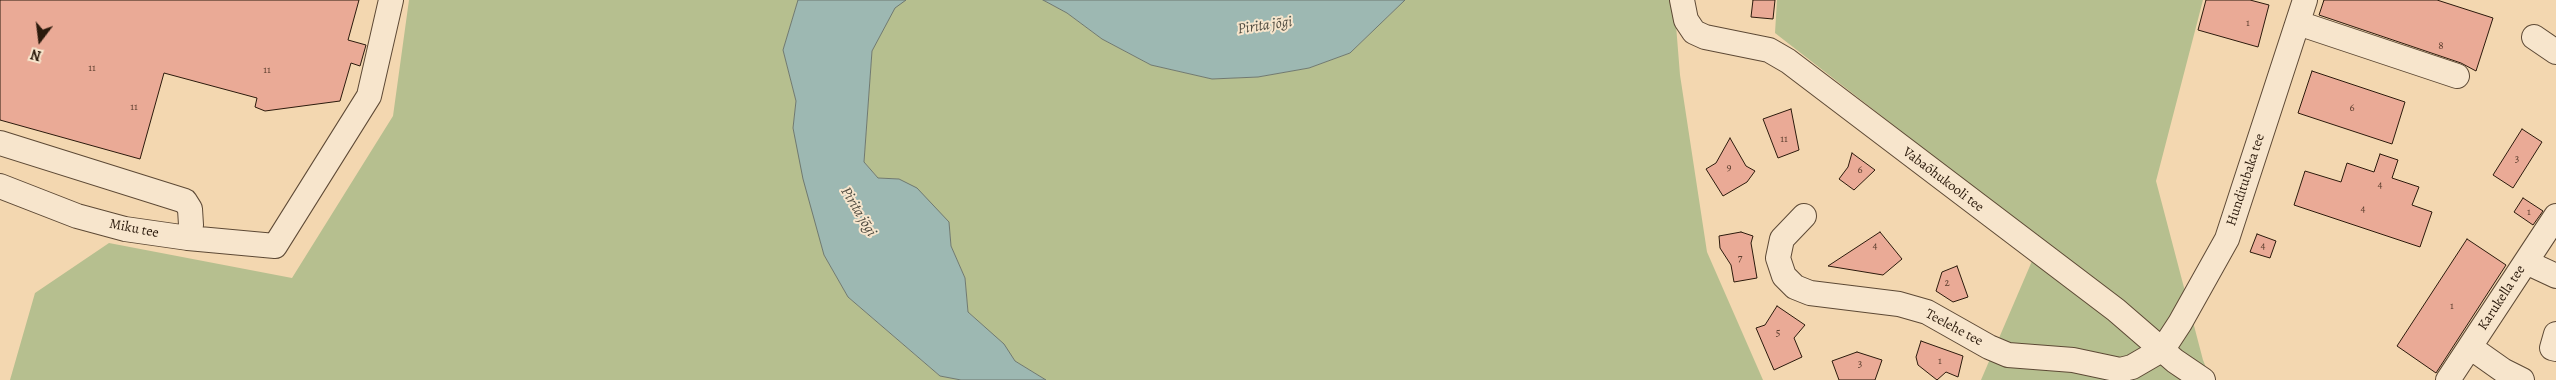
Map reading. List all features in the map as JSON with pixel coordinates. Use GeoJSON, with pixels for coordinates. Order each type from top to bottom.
{"type":"FeatureCollection","features":[{"type":"Feature","properties":{"kind":"street","name":"Miku tee"},"geometry":{"type":"LineString","coordinates":[[0,186],[77,216],[124,229],[188,238],[275,246],[369,96],[391,0]]}},
{"type":"Feature","properties":{"kind":"street","name":"Vabaõhukooli tee"},"geometry":{"type":"LineString","coordinates":[[1682,0],[1686,20],[1694,32],[1705,37],[1769,50],[1788,61],[2116,310],[2175,361],[2203,380]]}},
{"type":"Feature","properties":{"kind":"street","name":"Hunditubaka tee"},"geometry":{"type":"LineString","coordinates":[[2163,349],[2180,323],[2227,239],[2305,0]]}},
{"type":"Feature","properties":{"kind":"street"},"geometry":{"type":"LineString","coordinates":[[2298,24],[2457,76]]}},
{"type":"Feature","properties":{"kind":"street"},"geometry":{"type":"LineString","coordinates":[[2534,37],[2556,52]]}},
{"type":"Feature","properties":{"kind":"street"},"geometry":{"type":"LineString","coordinates":[[0,143],[185,201],[190,209],[191,225],[188,238]]}},
{"type":"Feature","properties":{"kind":"street","name":"Teelehe tee"},"geometry":{"type":"LineString","coordinates":[[1804,216],[1782,239],[1778,258],[1784,276],[1795,287],[1810,293],[1899,304],[1927,312],[1989,347],[2008,355],[2073,360],[2120,370],[2142,362],[2163,349]]}},
{"type":"Feature","properties":{"kind":"street","name":"Karukella tee"},"geometry":{"type":"LineString","coordinates":[[2448,380],[2556,216]]}},
{"type":"Feature","properties":{"kind":"street"},"geometry":{"type":"LineString","coordinates":[[2526,262],[2556,276]]}},
{"type":"Feature","properties":{"kind":"street"},"geometry":{"type":"LineString","coordinates":[[2556,334],[2552,348],[2556,349]]}},
{"type":"Feature","properties":{"kind":"street"},"geometry":{"type":"LineString","coordinates":[[2470,347],[2504,371],[2522,380]]}},
{"type":"Feature","properties":{"kind":"green space"},"geometry":{"type":"Polygon","coordinates":[[[409,0],[798,0],[783,50],[796,101],[793,128],[824,255],[848,297],[940,376],[961,380],[10,380],[35,293],[109,243],[292,278],[393,116],[409,0]]]}},
{"type":"Feature","properties":{"kind":"green space"},"geometry":{"type":"Polygon","coordinates":[[[906,0],[1043,0],[1067,13],[1102,39],[1151,65],[1212,79],[1258,77],[1309,68],[1350,53],[1405,0],[1674,0],[1680,75],[1707,252],[1763,380],[1046,380],[1015,361],[1003,344],[968,312],[965,278],[951,246],[949,222],[899,179],[878,178],[864,162],[872,51],[895,7],[906,0]]]}},
{"type":"Feature","properties":{"kind":"green space"},"geometry":{"type":"Polygon","coordinates":[[[1777,0],[2203,0],[2156,181],[2203,360],[2211,380],[1981,380],[2041,240],[1775,33],[1777,0]]]}},
{"type":"Feature","properties":{"kind":"water","name":"Pirita jõgi"},"geometry":{"type":"Polygon","coordinates":[[[798,0],[906,0],[895,8],[872,51],[864,162],[878,178],[899,179],[917,188],[949,222],[951,246],[965,278],[968,312],[1004,344],[1015,361],[1046,380],[961,380],[940,376],[848,297],[824,255],[803,179],[793,128],[796,101],[783,50],[798,0]]]}},
{"type":"Feature","properties":{"kind":"water","name":"Pirita jõgi"},"geometry":{"type":"Polygon","coordinates":[[[1043,0],[1405,0],[1350,53],[1309,68],[1258,77],[1212,79],[1151,65],[1102,39],[1067,13],[1043,0]]]}},
{"type":"Feature","properties":{"kind":"building"},"geometry":{"type":"Polygon","coordinates":[[[0,0],[359,0],[348,40],[366,45],[360,66],[351,63],[340,101],[265,111],[255,107],[257,98],[164,73],[140,159],[0,120],[0,0]]]}},
{"type":"Feature","properties":{"kind":"building"},"geometry":{"type":"Polygon","coordinates":[[[1753,0],[1775,0],[1773,19],[1751,17],[1753,0]]]}},
{"type":"Feature","properties":{"kind":"building"},"geometry":{"type":"Polygon","coordinates":[[[2206,0],[2250,0],[2269,5],[2258,47],[2198,30],[2206,0]]]}},
{"type":"Feature","properties":{"kind":"building"},"geometry":{"type":"Polygon","coordinates":[[[2324,0],[2437,0],[2493,18],[2476,71],[2461,63],[2319,15],[2324,0]]]}},
{"type":"Feature","properties":{"kind":"building"},"geometry":{"type":"Polygon","coordinates":[[[2312,71],[2405,102],[2392,144],[2298,113],[2312,71]]]}},
{"type":"Feature","properties":{"kind":"building"},"geometry":{"type":"Polygon","coordinates":[[[1791,109],[1799,150],[1778,158],[1763,119],[1791,109]]]}},
{"type":"Feature","properties":{"kind":"building"},"geometry":{"type":"Polygon","coordinates":[[[2522,129],[2542,142],[2513,188],[2493,175],[2522,129]]]}},
{"type":"Feature","properties":{"kind":"building"},"geometry":{"type":"Polygon","coordinates":[[[1730,138],[1746,166],[1755,171],[1747,182],[1723,196],[1706,169],[1716,163],[1730,138]]]}},
{"type":"Feature","properties":{"kind":"building"},"geometry":{"type":"Polygon","coordinates":[[[1852,153],[1875,170],[1854,190],[1839,179],[1848,167],[1852,153]]]}},
{"type":"Feature","properties":{"kind":"building"},"geometry":{"type":"Polygon","coordinates":[[[2380,154],[2398,160],[2392,178],[2419,187],[2412,205],[2432,212],[2420,247],[2294,205],[2305,171],[2341,182],[2347,163],[2374,172],[2380,154]]]}},
{"type":"Feature","properties":{"kind":"building"},"geometry":{"type":"Polygon","coordinates":[[[2523,198],[2543,211],[2533,225],[2514,212],[2523,198]]]}},
{"type":"Feature","properties":{"kind":"building"},"geometry":{"type":"Polygon","coordinates":[[[1741,232],[1753,236],[1751,243],[1757,278],[1734,282],[1731,265],[1720,248],[1719,236],[1741,232]]]}},
{"type":"Feature","properties":{"kind":"building"},"geometry":{"type":"Polygon","coordinates":[[[1880,232],[1902,259],[1883,275],[1828,266],[1880,232]]]}},
{"type":"Feature","properties":{"kind":"building"},"geometry":{"type":"Polygon","coordinates":[[[2257,234],[2276,241],[2270,258],[2250,252],[2257,234]]]}},
{"type":"Feature","properties":{"kind":"building"},"geometry":{"type":"Polygon","coordinates":[[[2467,239],[2506,265],[2436,373],[2397,346],[2467,239]]]}},
{"type":"Feature","properties":{"kind":"building"},"geometry":{"type":"Polygon","coordinates":[[[1957,266],[1968,297],[1953,302],[1936,291],[1942,272],[1957,266]]]}},
{"type":"Feature","properties":{"kind":"building"},"geometry":{"type":"Polygon","coordinates":[[[1777,306],[1805,325],[1794,338],[1802,357],[1774,370],[1756,328],[1765,325],[1777,306]]]}},
{"type":"Feature","properties":{"kind":"building"},"geometry":{"type":"Polygon","coordinates":[[[1921,341],[1963,356],[1958,377],[1946,372],[1937,380],[1918,365],[1916,357],[1921,341]]]}},
{"type":"Feature","properties":{"kind":"building"},"geometry":{"type":"Polygon","coordinates":[[[1857,352],[1882,360],[1875,380],[1839,380],[1832,361],[1857,352]]]}}]}
